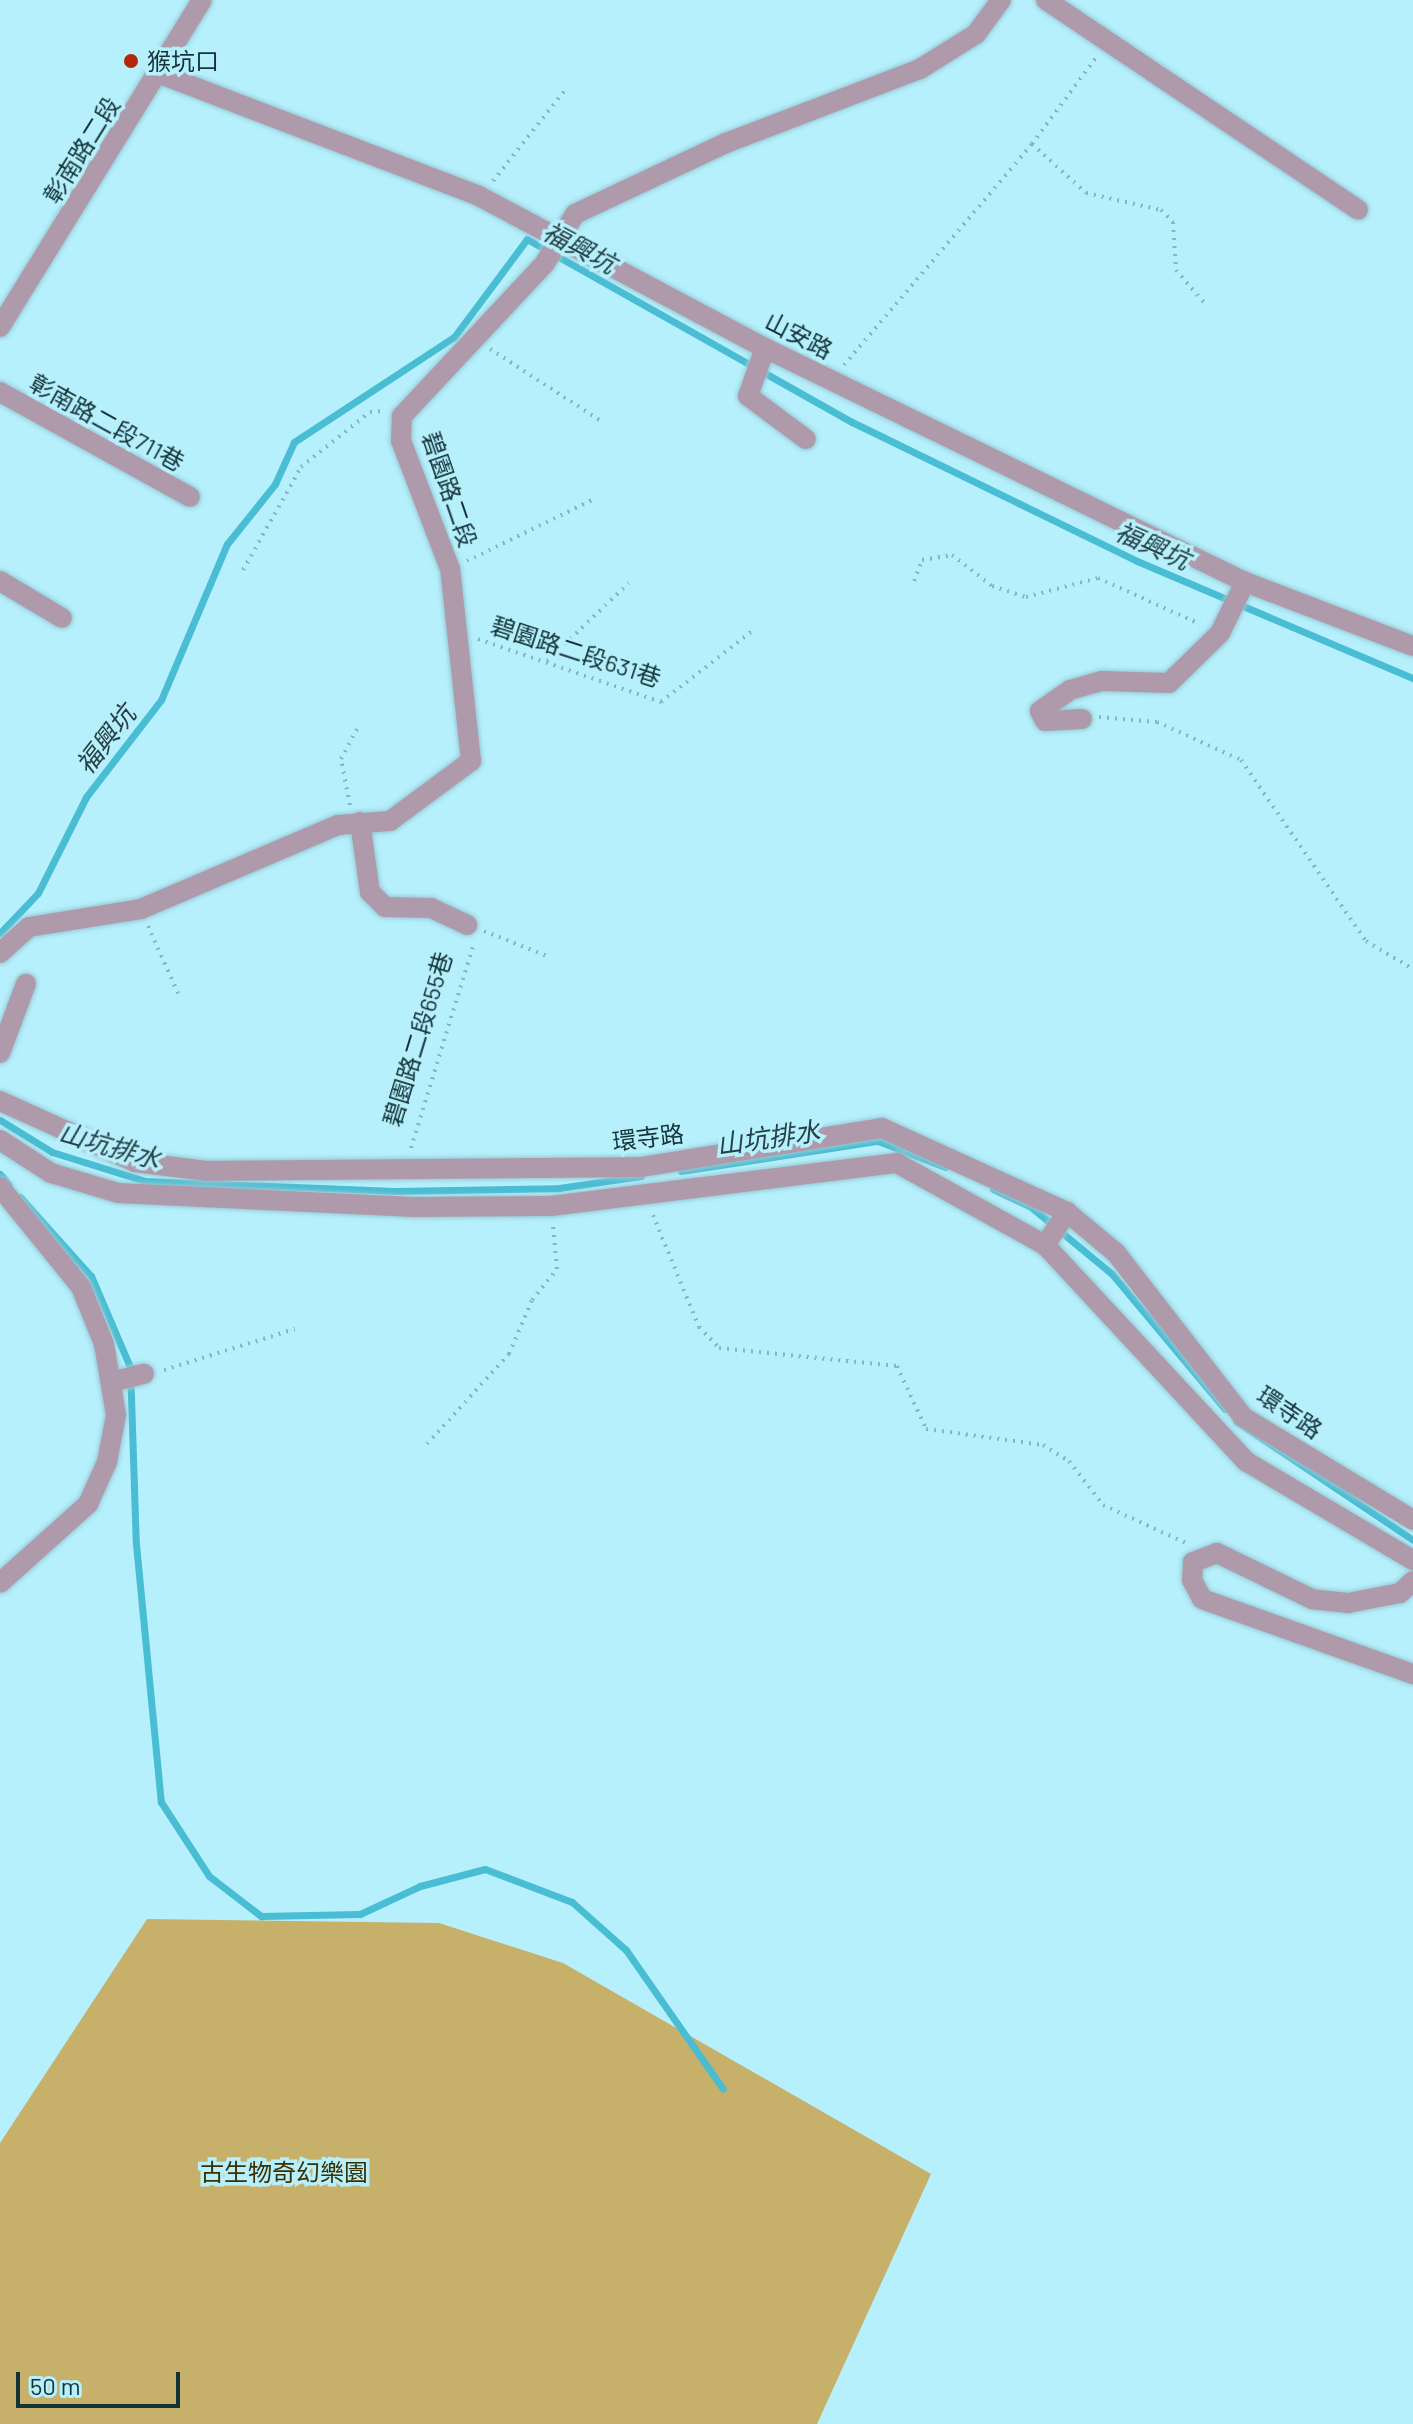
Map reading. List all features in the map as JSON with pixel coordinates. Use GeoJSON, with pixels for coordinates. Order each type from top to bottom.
{"type":"FeatureCollection","features":[{"type":"Feature","properties":{"kind":"street","name":"彰南路二段"},"geometry":{"type":"LineString","coordinates":[[0,327],[160,74],[202,0]]}},
{"type":"Feature","properties":{"kind":"street","name":"碧園路二段"},"geometry":{"type":"LineString","coordinates":[[0,953],[29,927],[141,909],[360,822],[390,821],[471,761],[450,569],[401,441],[402,416],[477,341],[575,214],[622,190],[920,69],[976,34],[1001,0]]}},
{"type":"Feature","properties":{"kind":"street"},"geometry":{"type":"LineString","coordinates":[[1046,0],[1358,210]]}},
{"type":"Feature","properties":{"kind":"street","name":"山安路"},"geometry":{"type":"LineString","coordinates":[[160,74],[479,196],[561,236],[765,348],[1245,582],[1413,646]]}},
{"type":"Feature","properties":{"kind":"street"},"geometry":{"type":"LineString","coordinates":[[765,348],[748,396],[806,439]]}},
{"type":"Feature","properties":{"kind":"street","name":"彰南路二段711巷"},"geometry":{"type":"LineString","coordinates":[[0,392],[190,497]]}},
{"type":"Feature","properties":{"kind":"street"},"geometry":{"type":"LineString","coordinates":[[0,581],[62,618]]}},
{"type":"Feature","properties":{"kind":"street"},"geometry":{"type":"LineString","coordinates":[[1082,719],[1045,721],[1040,711],[1057,696],[1102,681],[1169,683],[1220,633],[1245,582]]}},
{"type":"Feature","properties":{"kind":"street","name":"碧園路二段655巷"},"geometry":{"type":"LineString","coordinates":[[360,822],[370,892],[385,907],[431,908],[467,925]]}},
{"type":"Feature","properties":{"kind":"street"},"geometry":{"type":"LineString","coordinates":[[0,1053],[26,984]]}},
{"type":"Feature","properties":{"kind":"street","name":"環寺路"},"geometry":{"type":"LineString","coordinates":[[0,1101],[135,1162],[206,1171],[410,1177],[544,1190],[641,1179],[882,1128],[1058,1226],[1247,1462],[1413,1560]]}},
{"type":"Feature","properties":{"kind":"street","name":"環寺路"},"geometry":{"type":"LineString","coordinates":[[0,1140],[51,1173],[118,1193],[413,1206],[641,1179],[897,1163],[1058,1226],[1116,1253],[1243,1417],[1413,1520]]}},
{"type":"Feature","properties":{"kind":"street"},"geometry":{"type":"LineString","coordinates":[[410,1177],[413,1206]]}},
{"type":"Feature","properties":{"kind":"street"},"geometry":{"type":"LineString","coordinates":[[0,1187],[81,1287],[111,1382],[116,1415],[107,1462],[88,1504],[0,1583]]}},
{"type":"Feature","properties":{"kind":"street"},"geometry":{"type":"LineString","coordinates":[[111,1382],[144,1374]]}},
{"type":"Feature","properties":{"kind":"street"},"geometry":{"type":"LineString","coordinates":[[1413,1581],[1400,1593],[1348,1603],[1312,1599],[1217,1553],[1193,1562],[1192,1580],[1202,1599],[1413,1674]]}},
{"type":"Feature","properties":{"kind":"path"},"geometry":{"type":"LineString","coordinates":[[832,380],[1032,144],[1107,41]]}},
{"type":"Feature","properties":{"kind":"path"},"geometry":{"type":"LineString","coordinates":[[479,196],[566,89]]}},
{"type":"Feature","properties":{"kind":"path"},"geometry":{"type":"LineString","coordinates":[[1032,144],[1086,193],[1161,210],[1173,222],[1176,270],[1206,305]]}},
{"type":"Feature","properties":{"kind":"path"},"geometry":{"type":"LineString","coordinates":[[477,341],[601,421]]}},
{"type":"Feature","properties":{"kind":"path"},"geometry":{"type":"LineString","coordinates":[[243,570],[301,467],[326,442],[370,412],[402,416]]}},
{"type":"Feature","properties":{"kind":"path"},"geometry":{"type":"LineString","coordinates":[[450,569],[596,498]]}},
{"type":"Feature","properties":{"kind":"path"},"geometry":{"type":"LineString","coordinates":[[914,581],[922,560],[952,555],[992,586],[1026,597],[1098,578],[1220,633]]}},
{"type":"Feature","properties":{"kind":"path"},"geometry":{"type":"LineString","coordinates":[[547,661],[629,583]]}},
{"type":"Feature","properties":{"kind":"path","name":"碧園路二段631巷"},"geometry":{"type":"LineString","coordinates":[[458,630],[661,702],[756,628]]}},
{"type":"Feature","properties":{"kind":"path"},"geometry":{"type":"LineString","coordinates":[[1082,719],[1157,722],[1241,760],[1366,941],[1413,969]]}},
{"type":"Feature","properties":{"kind":"path"},"geometry":{"type":"LineString","coordinates":[[357,729],[341,759],[360,822]]}},
{"type":"Feature","properties":{"kind":"path"},"geometry":{"type":"LineString","coordinates":[[141,909],[180,998]]}},
{"type":"Feature","properties":{"kind":"path","name":"碧園路二段655巷"},"geometry":{"type":"LineString","coordinates":[[467,925],[547,956]]}},
{"type":"Feature","properties":{"kind":"path","name":"碧園路二段655巷"},"geometry":{"type":"LineString","coordinates":[[410,1177],[474,943],[467,925]]}},
{"type":"Feature","properties":{"kind":"path"},"geometry":{"type":"LineString","coordinates":[[641,1179],[677,1259],[699,1327],[719,1348],[897,1366],[926,1429],[1043,1445],[1069,1461],[1103,1505],[1217,1553]]}},
{"type":"Feature","properties":{"kind":"path"},"geometry":{"type":"LineString","coordinates":[[427,1444],[509,1354],[532,1300],[557,1269],[544,1190]]}},
{"type":"Feature","properties":{"kind":"path"},"geometry":{"type":"LineString","coordinates":[[144,1374],[295,1329]]}},
{"type":"Feature","properties":{"kind":"green space","name":"古生物奇幻樂園"},"geometry":{"type":"Polygon","coordinates":[[[147,1919],[439,1923],[563,1963],[931,2174],[817,2424],[0,2424],[0,2143],[147,1919]]]}},
{"type":"Feature","properties":{"kind":"waterway","name":"福興坑"},"geometry":{"type":"LineString","coordinates":[[0,933],[38,893],[86,797],[161,700],[227,544],[275,484],[294,442],[454,337],[527,239],[852,422],[1137,561],[1413,678]]}},
{"type":"Feature","properties":{"kind":"waterway","name":"山坑排水"},"geometry":{"type":"LineString","coordinates":[[0,1120],[52,1152],[145,1181],[395,1191],[559,1188],[641,1176]]}},
{"type":"Feature","properties":{"kind":"waterway","name":"山坑排水"},"geometry":{"type":"LineString","coordinates":[[681,1171],[878,1141],[945,1167]]}},
{"type":"Feature","properties":{"kind":"waterway"},"geometry":{"type":"LineString","coordinates":[[0,1174],[9,1185]]}},
{"type":"Feature","properties":{"kind":"waterway","name":"山坑排水"},"geometry":{"type":"LineString","coordinates":[[993,1189],[1031,1207],[1112,1274],[1225,1409]]}},
{"type":"Feature","properties":{"kind":"waterway"},"geometry":{"type":"LineString","coordinates":[[20,1197],[91,1276],[130,1367],[136,1544],[161,1802],[209,1876],[261,1916],[360,1914],[420,1886],[485,1869],[572,1902],[626,1950],[723,2089]]}},
{"type":"Feature","properties":{"kind":"waterway","name":"山坑排水"},"geometry":{"type":"LineString","coordinates":[[1236,1421],[1413,1540]]}},
{"type":"Feature","properties":{"kind":"place","name":"猴坑口"},"geometry":{"type":"Point","coordinates":[131,61]}}]}
